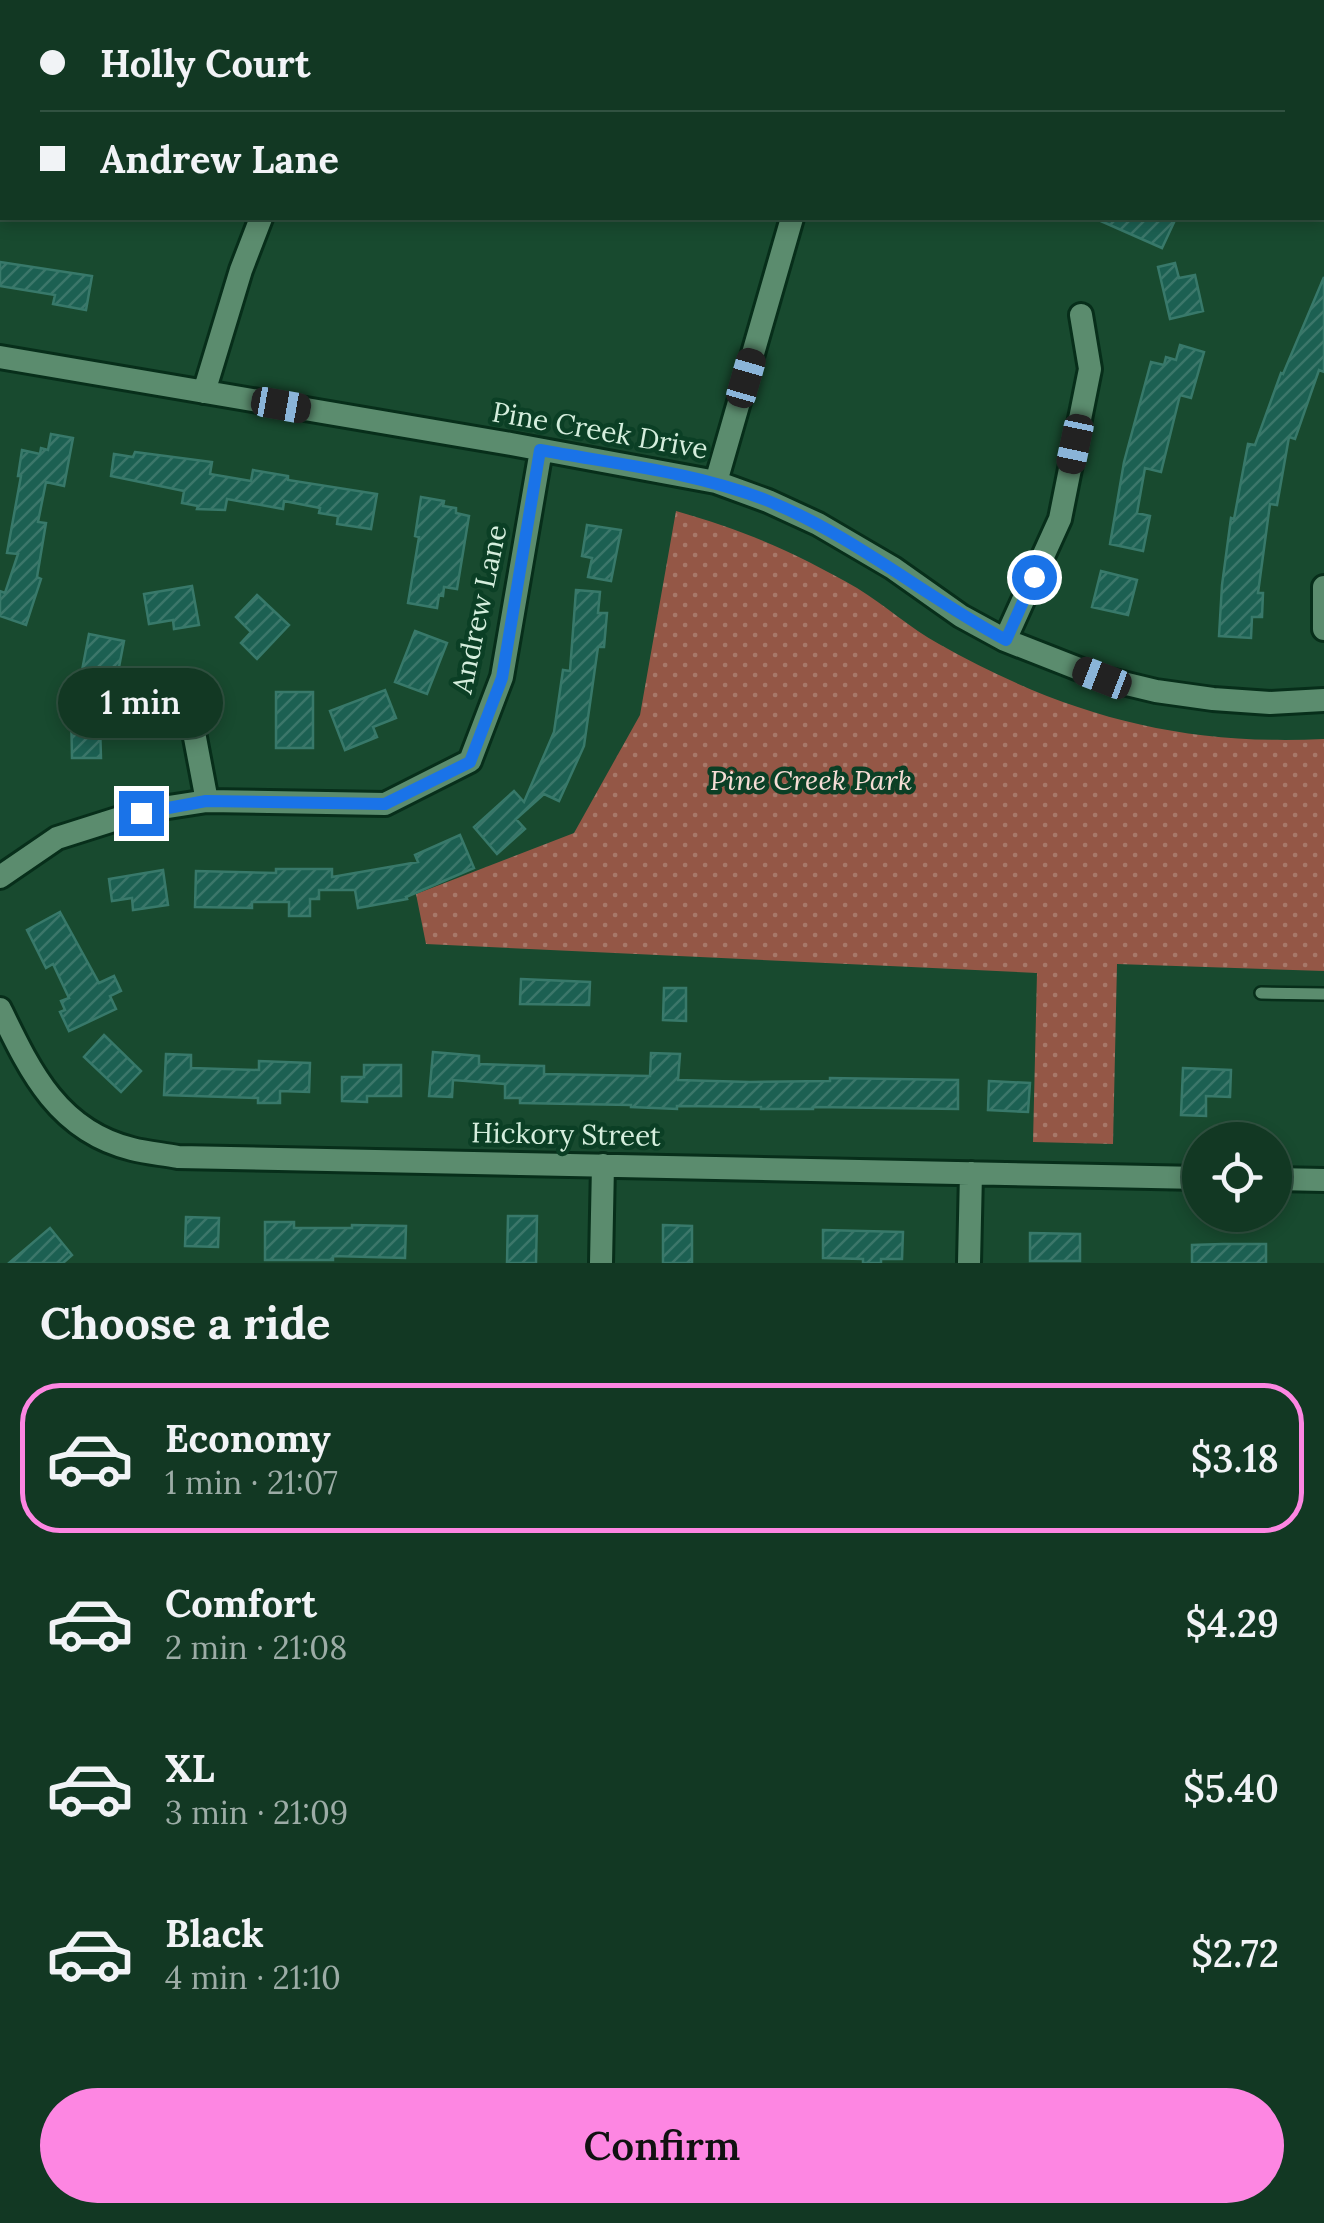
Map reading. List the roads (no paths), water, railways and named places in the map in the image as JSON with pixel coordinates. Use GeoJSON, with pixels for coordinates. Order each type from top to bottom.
{"type":"FeatureCollection","features":[{"type":"Feature","properties":{"kind":"street"},"geometry":{"type":"LineString","coordinates":[[204,392],[260,220]]}},
{"type":"Feature","properties":{"kind":"street"},"geometry":{"type":"LineString","coordinates":[[716,482],[791,220]]}},
{"type":"Feature","properties":{"kind":"street"},"geometry":{"type":"LineString","coordinates":[[1006,640],[1060,520],[1090,369],[1081,315]]}},
{"type":"Feature","properties":{"kind":"street","name":"Pine Creek Drive"},"geometry":{"type":"LineString","coordinates":[[0,358],[716,482],[818,524],[893,568],[961,616],[1006,640],[1102,678],[1214,700],[1324,700]]}},
{"type":"Feature","properties":{"kind":"street","name":"Andrew Lane"},"geometry":{"type":"LineString","coordinates":[[0,877],[57,838],[120,818],[206,801],[385,804],[470,762],[502,678],[540,450]]}},
{"type":"Feature","properties":{"kind":"street"},"geometry":{"type":"LineString","coordinates":[[1324,587],[1324,629]]}},
{"type":"Feature","properties":{"kind":"street"},"geometry":{"type":"LineString","coordinates":[[188,706],[206,801]]}},
{"type":"Feature","properties":{"kind":"street","name":"Hickory Street"},"geometry":{"type":"LineString","coordinates":[[0,1009],[24,1060],[52,1102],[86,1131],[129,1149],[178,1157],[1182,1178]]}},
{"type":"Feature","properties":{"kind":"street"},"geometry":{"type":"LineString","coordinates":[[601,1263],[604,1166]]}},
{"type":"Feature","properties":{"kind":"street"},"geometry":{"type":"LineString","coordinates":[[969,1263],[971,1174]]}},
{"type":"Feature","properties":{"kind":"street"},"geometry":{"type":"LineString","coordinates":[[1292,1179],[1324,1180]]}},
{"type":"Feature","properties":{"kind":"lane"},"geometry":{"type":"LineString","coordinates":[[1261,993],[1324,994]]}},
{"type":"Feature","properties":{"kind":"park label","name":"Pine Creek Park"},"geometry":{"type":"Point","coordinates":[811,780]}}]}
